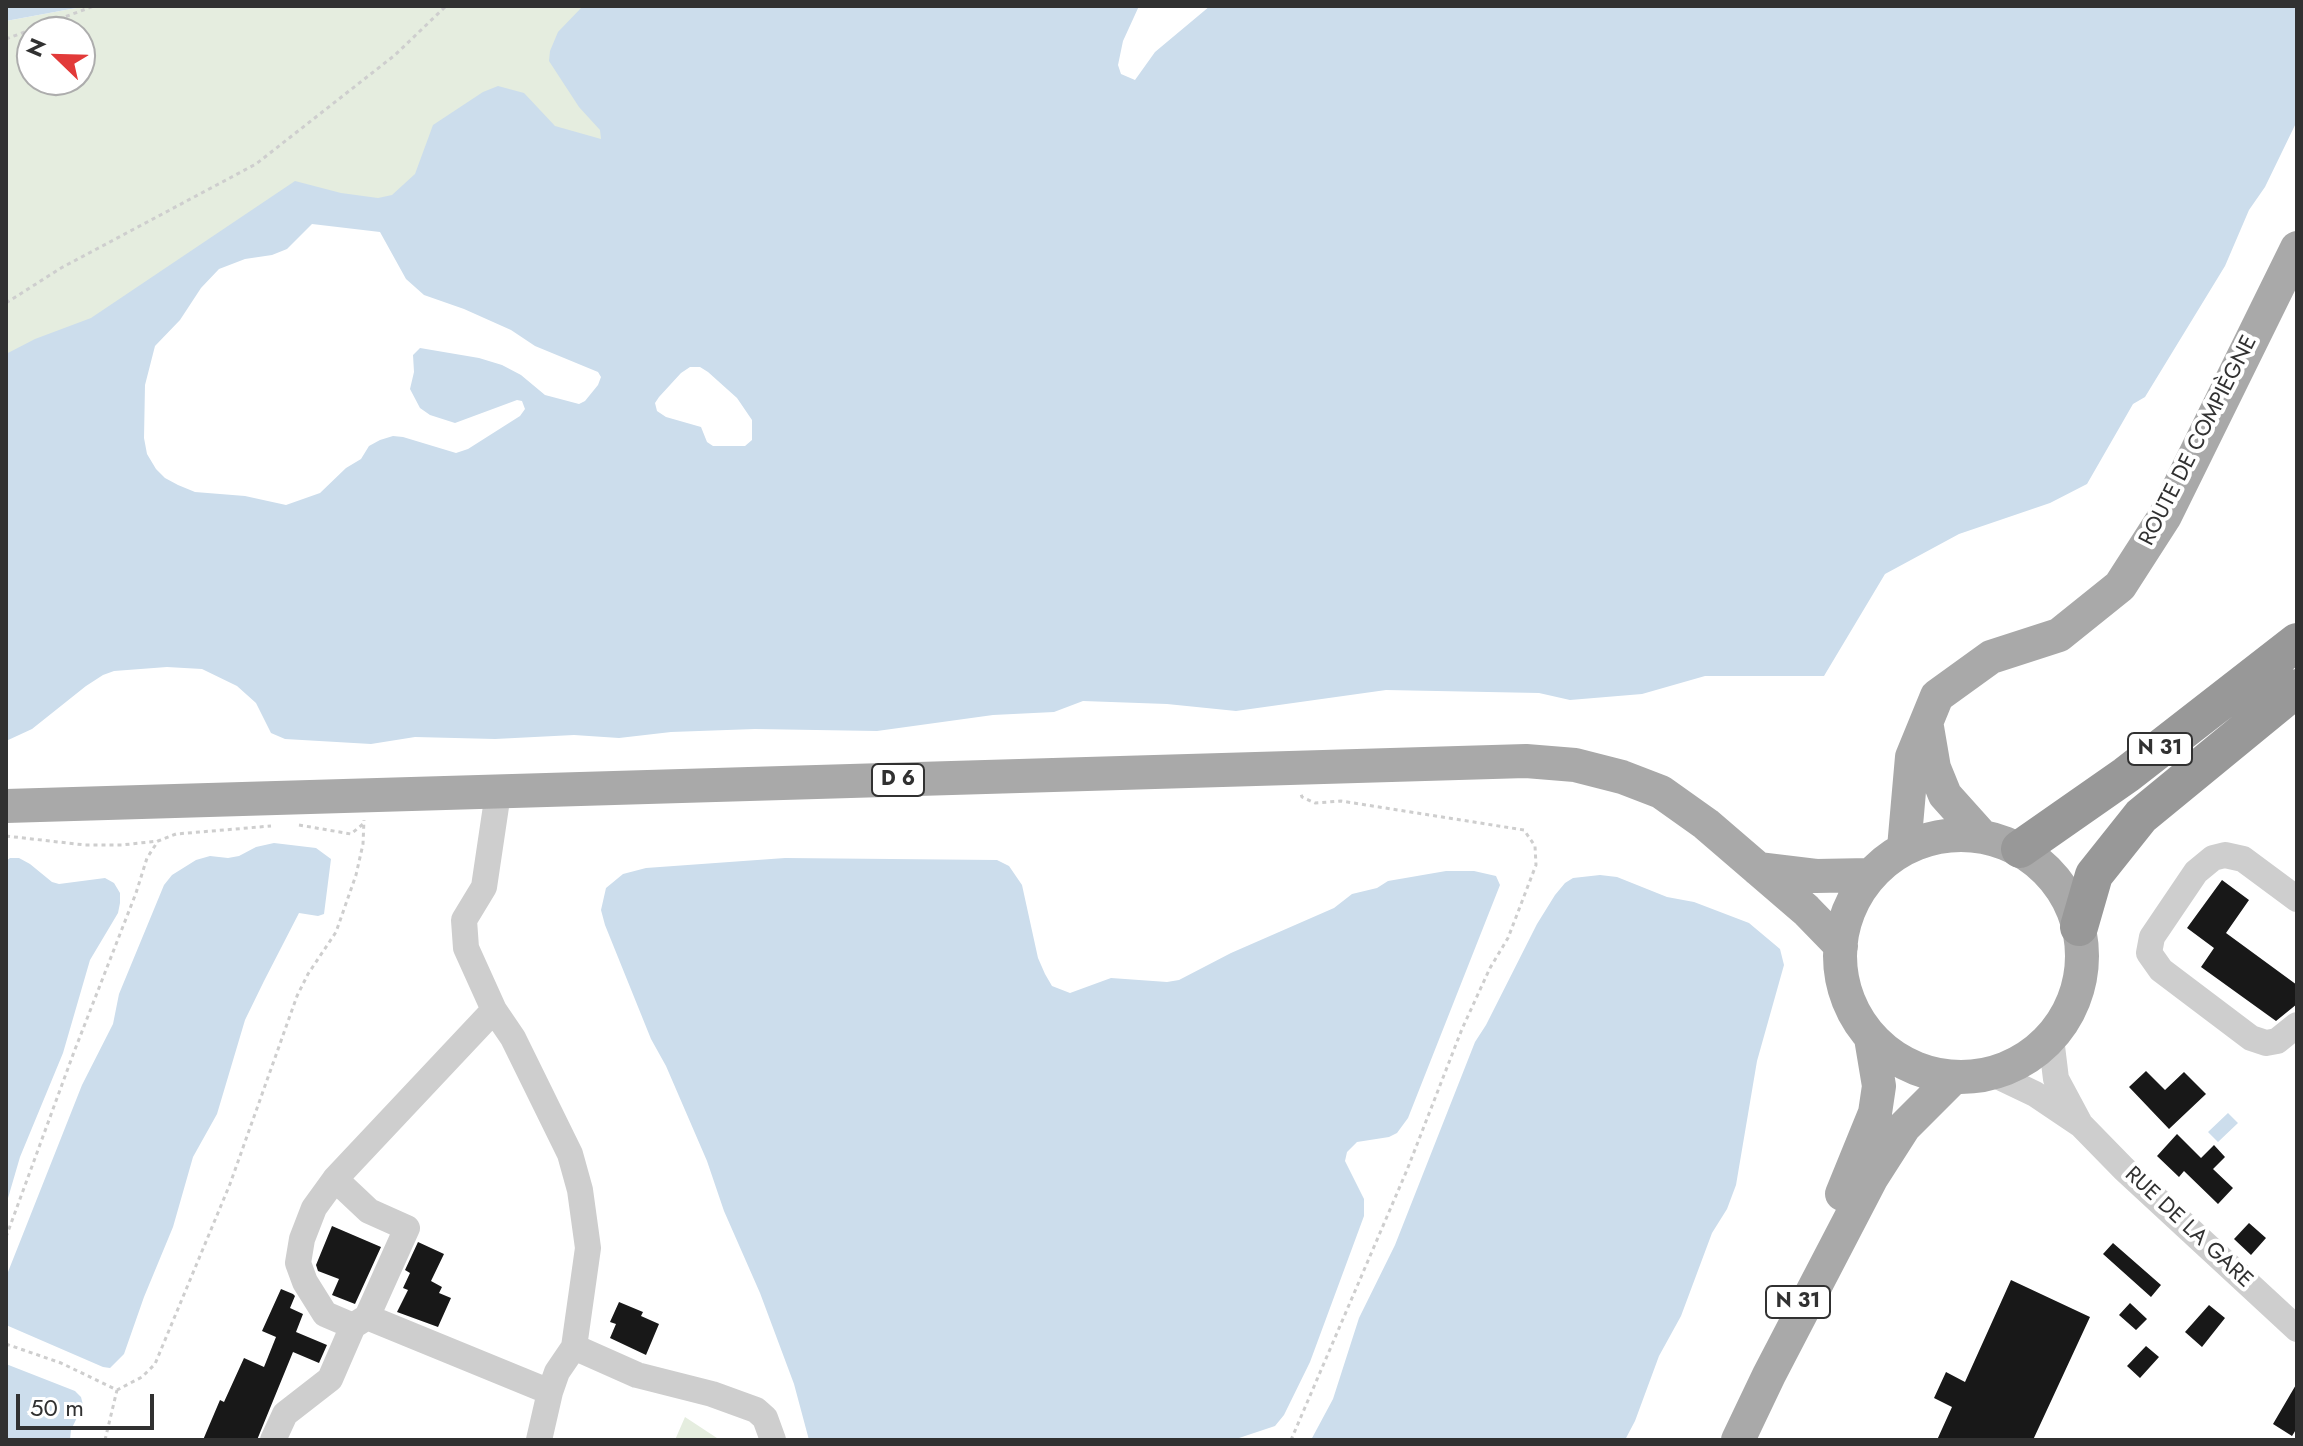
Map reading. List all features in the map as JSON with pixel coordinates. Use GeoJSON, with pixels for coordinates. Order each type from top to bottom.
{"type":"FeatureCollection","features":[{"type":"Feature","properties":{"kind":"highway","name":"N 31"},"geometry":{"type":"LineString","coordinates":[[2020,849],[2126,775],[2297,642]]}},
{"type":"Feature","properties":{"kind":"highway","name":"N 31"},"geometry":{"type":"LineString","coordinates":[[2079,927],[2094,875],[2141,816],[2297,688]]}},
{"type":"Feature","properties":{"kind":"main road","name":"ROUTE DE COMPIÈGNE"},"geometry":{"type":"LineString","coordinates":[[1904,848],[1912,757],[1937,696],[1991,657],[2059,635],[2120,586],[2165,516],[2297,248]]}},
{"type":"Feature","properties":{"kind":"main road"},"geometry":{"type":"LineString","coordinates":[[1926,720],[1934,768],[1945,795],[1980,834]]}},
{"type":"Feature","properties":{"kind":"main road","name":"D 6"},"geometry":{"type":"LineString","coordinates":[[6,806],[1526,761],[1575,765],[1622,777],[1661,792],[1706,824],[1806,910],[1841,946]]}},
{"type":"Feature","properties":{"kind":"main road"},"geometry":{"type":"LineString","coordinates":[[1980,834],[2020,849],[2058,882],[2079,927],[2083,966],[2073,1005],[2051,1038],[2028,1058],[1991,1073],[1953,1078],[1908,1066],[1871,1038],[1846,997],[1841,946],[1848,910],[1870,875],[1904,848],[1945,835],[1980,834]]}},
{"type":"Feature","properties":{"kind":"main road"},"geometry":{"type":"LineString","coordinates":[[1758,869],[1816,876],[1870,875]]}},
{"type":"Feature","properties":{"kind":"main road","name":"N 31"},"geometry":{"type":"LineString","coordinates":[[1769,1375],[1875,1113],[1879,1086],[1871,1038]]}},
{"type":"Feature","properties":{"kind":"main road","name":"N 31"},"geometry":{"type":"LineString","coordinates":[[1738,1440],[1872,1177],[1904,1127],[1953,1078]]}},
{"type":"Feature","properties":{"kind":"street"},"geometry":{"type":"LineString","coordinates":[[498,793],[484,887],[464,920],[466,948],[494,1010],[513,1038],[570,1154],[580,1190],[588,1248],[574,1347],[557,1372],[539,1440]]}},
{"type":"Feature","properties":{"kind":"street"},"geometry":{"type":"LineString","coordinates":[[2297,899],[2243,859],[2225,855],[2213,858],[2196,872],[2187,885],[2152,937],[2149,953],[2161,970],[2251,1038],[2266,1043],[2277,1041],[2297,1025]]}},
{"type":"Feature","properties":{"kind":"street"},"geometry":{"type":"LineString","coordinates":[[494,1010],[335,1179],[314,1208],[302,1239],[298,1263],[305,1282],[325,1314],[360,1321],[550,1392]]}},
{"type":"Feature","properties":{"kind":"street","name":"RUE DE LA GARE"},"geometry":{"type":"LineString","coordinates":[[2051,1038],[2056,1079],[2081,1125]]}},
{"type":"Feature","properties":{"kind":"street","name":"RUE DE LA GARE"},"geometry":{"type":"LineString","coordinates":[[1991,1073],[2035,1094],[2081,1125],[2124,1169],[2297,1329]]}},
{"type":"Feature","properties":{"kind":"street"},"geometry":{"type":"LineString","coordinates":[[273,1440],[285,1414],[330,1379],[407,1228],[369,1211],[335,1179]]}},
{"type":"Feature","properties":{"kind":"street"},"geometry":{"type":"LineString","coordinates":[[574,1347],[637,1375],[712,1394],[756,1410],[765,1418],[773,1440]]}},
{"type":"Feature","properties":{"kind":"path"},"geometry":{"type":"LineString","coordinates":[[6,39],[94,6]]}},
{"type":"Feature","properties":{"kind":"path"},"geometry":{"type":"LineString","coordinates":[[6,303],[61,268],[256,164],[395,55],[446,6]]}},
{"type":"Feature","properties":{"kind":"path"},"geometry":{"type":"LineString","coordinates":[[1291,1440],[1407,1170],[1462,1029],[1490,968],[1508,938],[1536,865],[1535,846],[1524,830],[1341,801],[1315,803],[1302,797],[1299,787],[1301,767]]}},
{"type":"Feature","properties":{"kind":"path"},"geometry":{"type":"LineString","coordinates":[[105,1440],[117,1390],[142,1377],[155,1364],[230,1184],[297,996],[336,932],[356,875],[363,844],[363,824],[351,834],[296,825]]}},
{"type":"Feature","properties":{"kind":"path"},"geometry":{"type":"LineString","coordinates":[[6,836],[85,845],[158,841],[176,834],[281,826]]}},
{"type":"Feature","properties":{"kind":"path"},"geometry":{"type":"LineString","coordinates":[[6,1237],[147,858],[158,841]]}},
{"type":"Feature","properties":{"kind":"path"},"geometry":{"type":"LineString","coordinates":[[6,1344],[61,1363],[117,1390]]}},
{"type":"Feature","properties":{"kind":"shaded area"},"geometry":{"type":"Polygon","coordinates":[[[87,6],[815,6],[596,232],[293,202],[6,415],[6,21],[16,19],[16,96],[96,96],[96,16],[33,16],[87,6]]]}},
{"type":"Feature","properties":{"kind":"shaded area"},"geometry":{"type":"Polygon","coordinates":[[[685,1417],[720,1440],[675,1440],[685,1417]]]}},
{"type":"Feature","properties":{"kind":"water"},"geometry":{"type":"Polygon","coordinates":[[[6,6],[87,6],[16,16],[16,19],[6,21],[6,6]]]}},
{"type":"Feature","properties":{"kind":"water"},"geometry":{"type":"Polygon","coordinates":[[[583,6],[1139,6],[1123,41],[1118,65],[1121,74],[1135,80],[1155,52],[1210,6],[2297,6],[2297,121],[2265,187],[2249,210],[2225,266],[2145,397],[2133,404],[2087,484],[2050,503],[1959,534],[1885,574],[1824,676],[1705,676],[1642,694],[1570,700],[1539,693],[1386,690],[1236,711],[1167,704],[1083,701],[1054,712],[993,715],[877,731],[755,729],[671,732],[619,738],[574,735],[495,739],[415,737],[371,744],[285,739],[271,733],[256,703],[237,686],[202,669],[167,667],[114,671],[103,675],[32,729],[6,741],[6,354],[35,339],[91,318],[295,181],[341,193],[378,198],[392,195],[415,174],[433,125],[483,92],[498,86],[524,93],[555,126],[601,139],[600,130],[579,107],[549,61],[558,32],[583,6]],[[312,224],[287,249],[219,269],[201,288],[180,320],[155,346],[145,385],[144,438],[147,454],[165,478],[195,492],[245,496],[286,505],[320,493],[346,468],[361,459],[369,446],[380,440],[403,437],[456,453],[468,449],[520,416],[525,409],[522,401],[517,400],[455,423],[430,415],[420,408],[410,389],[414,372],[413,355],[420,348],[502,365],[521,375],[545,395],[579,404],[598,385],[601,377],[598,372],[535,346],[511,330],[464,309],[424,295],[406,279],[380,232],[312,224]],[[690,367],[659,397],[655,403],[657,411],[666,417],[701,427],[707,442],[713,446],[745,446],[752,440],[752,420],[737,398],[708,372],[700,367],[690,367]]]}},
{"type":"Feature","properties":{"kind":"water"},"geometry":{"type":"Polygon","coordinates":[[[274,843],[316,848],[331,859],[324,914],[299,913],[245,1020],[217,1114],[193,1157],[173,1227],[124,1354],[110,1368],[103,1367],[6,1325],[6,1277],[82,1085],[113,1024],[119,994],[164,885],[172,875],[196,860],[210,856],[239,856],[256,847],[274,843]]]}},
{"type":"Feature","properties":{"kind":"water"},"geometry":{"type":"Polygon","coordinates":[[[19,858],[59,884],[105,878],[114,883],[120,893],[120,903],[118,913],[90,960],[63,1053],[20,1157],[6,1205],[6,861],[19,858]]]}},
{"type":"Feature","properties":{"kind":"water"},"geometry":{"type":"Polygon","coordinates":[[[785,858],[997,860],[1009,866],[1022,885],[1038,958],[1045,974],[1052,986],[1070,993],[1111,978],[1179,980],[1231,953],[1334,908],[1352,894],[1377,888],[1388,881],[1446,871],[1474,871],[1496,876],[1500,885],[1408,1118],[1397,1133],[1357,1142],[1347,1152],[1345,1161],[1364,1199],[1364,1216],[1310,1362],[1284,1415],[1275,1426],[1233,1440],[809,1440],[794,1384],[760,1293],[724,1211],[707,1161],[651,1039],[601,910],[606,888],[623,874],[646,868],[785,858]]]}},
{"type":"Feature","properties":{"kind":"water"},"geometry":{"type":"Polygon","coordinates":[[[1617,877],[1667,897],[1694,902],[1749,923],[1780,949],[1784,965],[1757,1061],[1736,1185],[1727,1209],[1712,1233],[1681,1316],[1659,1356],[1635,1421],[1625,1440],[1311,1440],[1333,1399],[1359,1318],[1395,1245],[1475,1042],[1555,895],[1573,878],[1617,877]]]}},
{"type":"Feature","properties":{"kind":"water"},"geometry":{"type":"Polygon","coordinates":[[[2228,1113],[2238,1123],[2218,1142],[2208,1132],[2228,1113]]]}},
{"type":"Feature","properties":{"kind":"water"},"geometry":{"type":"Polygon","coordinates":[[[6,1364],[75,1391],[81,1397],[83,1405],[71,1430],[70,1440],[6,1440],[6,1364]]]}},
{"type":"Feature","properties":{"kind":"building"},"geometry":{"type":"Polygon","coordinates":[[[2222,880],[2249,900],[2226,933],[2297,985],[2297,1004],[2276,1021],[2201,967],[2214,948],[2187,928],[2222,880]]]}},
{"type":"Feature","properties":{"kind":"building"},"geometry":{"type":"Polygon","coordinates":[[[2146,1071],[2165,1090],[2184,1072],[2206,1094],[2169,1129],[2129,1087],[2146,1071]]]}},
{"type":"Feature","properties":{"kind":"building"},"geometry":{"type":"Polygon","coordinates":[[[2177,1134],[2201,1158],[2214,1145],[2225,1157],[2213,1169],[2233,1188],[2218,1204],[2184,1171],[2179,1177],[2157,1156],[2177,1134]]]}},
{"type":"Feature","properties":{"kind":"building"},"geometry":{"type":"Polygon","coordinates":[[[2249,1223],[2266,1238],[2251,1255],[2234,1239],[2249,1223]]]}},
{"type":"Feature","properties":{"kind":"building"},"geometry":{"type":"Polygon","coordinates":[[[332,1226],[381,1247],[355,1304],[332,1295],[339,1279],[318,1271],[316,1265],[332,1226]]]}},
{"type":"Feature","properties":{"kind":"building"},"geometry":{"type":"Polygon","coordinates":[[[418,1242],[444,1254],[431,1281],[442,1287],[439,1293],[451,1298],[438,1327],[397,1312],[408,1290],[403,1288],[410,1273],[405,1270],[418,1242]]]}},
{"type":"Feature","properties":{"kind":"building"},"geometry":{"type":"Polygon","coordinates":[[[2113,1243],[2161,1285],[2151,1297],[2103,1254],[2113,1243]]]}},
{"type":"Feature","properties":{"kind":"building"},"geometry":{"type":"Polygon","coordinates":[[[2011,1280],[2090,1317],[2033,1440],[1937,1440],[1952,1407],[1934,1398],[1946,1372],[1965,1382],[2011,1280]]]}},
{"type":"Feature","properties":{"kind":"building"},"geometry":{"type":"Polygon","coordinates":[[[281,1289],[295,1296],[290,1308],[303,1314],[296,1332],[327,1345],[319,1363],[293,1352],[257,1440],[203,1440],[220,1400],[224,1402],[244,1358],[264,1367],[276,1337],[262,1331],[281,1289]]]}},
{"type":"Feature","properties":{"kind":"building"},"geometry":{"type":"Polygon","coordinates":[[[619,1302],[643,1312],[641,1316],[659,1324],[646,1355],[610,1338],[616,1324],[610,1322],[619,1302]]]}},
{"type":"Feature","properties":{"kind":"building"},"geometry":{"type":"Polygon","coordinates":[[[2130,1303],[2147,1319],[2136,1330],[2119,1315],[2130,1303]]]}},
{"type":"Feature","properties":{"kind":"building"},"geometry":{"type":"Polygon","coordinates":[[[2209,1305],[2225,1318],[2202,1347],[2185,1332],[2209,1305]]]}},
{"type":"Feature","properties":{"kind":"building"},"geometry":{"type":"Polygon","coordinates":[[[2146,1346],[2159,1357],[2140,1378],[2127,1366],[2146,1346]]]}},
{"type":"Feature","properties":{"kind":"building"},"geometry":{"type":"Polygon","coordinates":[[[2297,1383],[2297,1428],[2292,1436],[2273,1424],[2297,1383]]]}}]}
